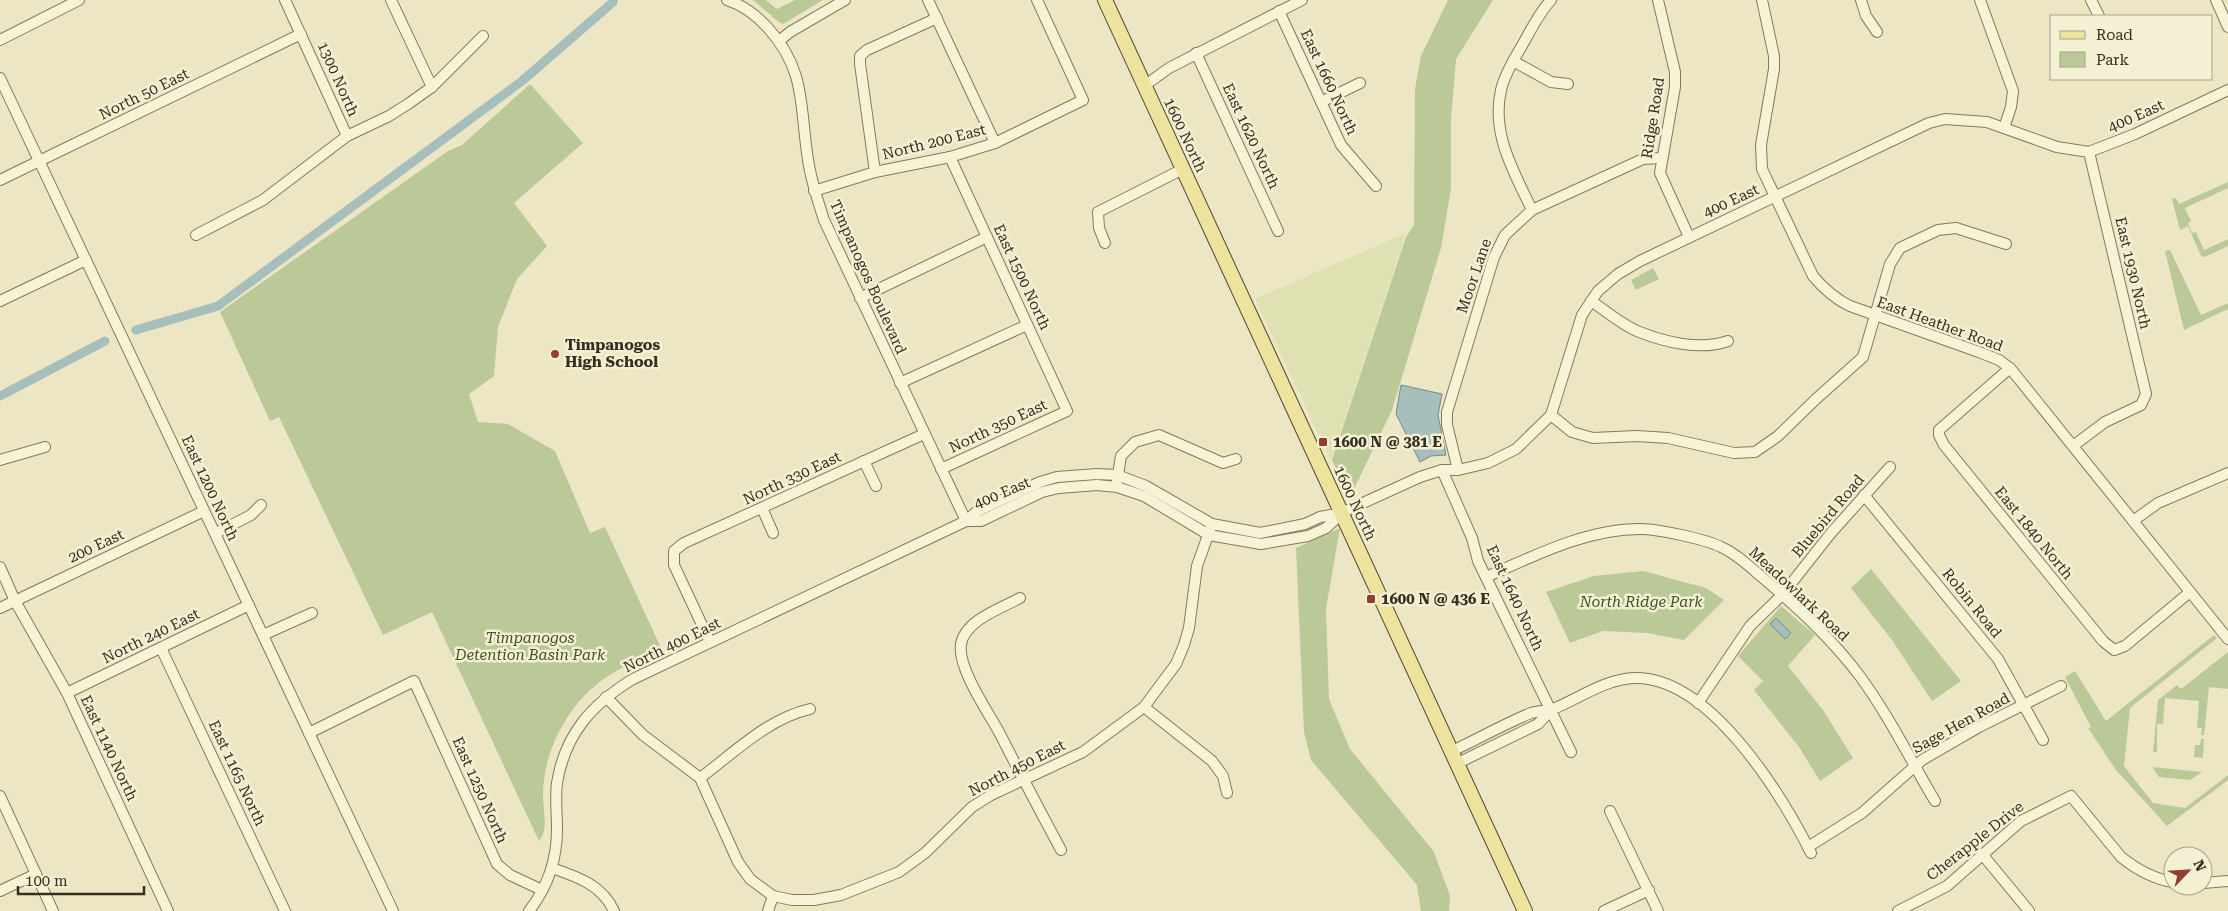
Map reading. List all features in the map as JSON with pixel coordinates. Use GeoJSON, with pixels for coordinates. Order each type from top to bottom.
{"type":"FeatureCollection","features":[{"type":"Feature","properties":{"kind":"main road","name":"1600 North"},"geometry":{"type":"LineString","coordinates":[[1105,0],[1525,911]]}},
{"type":"Feature","properties":{"kind":"street"},"geometry":{"type":"LineString","coordinates":[[0,40],[79,0]]}},
{"type":"Feature","properties":{"kind":"street","name":"1300 North"},"geometry":{"type":"LineString","coordinates":[[285,0],[347,136]]}},
{"type":"Feature","properties":{"kind":"street"},"geometry":{"type":"LineString","coordinates":[[392,0],[432,87]]}},
{"type":"Feature","properties":{"kind":"street","name":"Timpanogos Boulevard"},"geometry":{"type":"LineString","coordinates":[[727,0],[742,7],[759,19],[780,41],[791,61],[799,84],[806,151],[814,191],[824,220],[966,521]]}},
{"type":"Feature","properties":{"kind":"street"},"geometry":{"type":"LineString","coordinates":[[780,41],[790,32],[845,0]]}},
{"type":"Feature","properties":{"kind":"street"},"geometry":{"type":"LineString","coordinates":[[928,0],[995,143]]}},
{"type":"Feature","properties":{"kind":"street","name":"North 200 East"},"geometry":{"type":"LineString","coordinates":[[814,191],[875,172],[950,157],[995,143],[1083,100],[1037,0]]}},
{"type":"Feature","properties":{"kind":"street"},"geometry":{"type":"LineString","coordinates":[[1144,86],[1169,68],[1196,53],[1302,0]]}},
{"type":"Feature","properties":{"kind":"street"},"geometry":{"type":"LineString","coordinates":[[1532,210],[1503,146],[1497,116],[1501,89],[1513,61],[1540,14],[1551,0]]}},
{"type":"Feature","properties":{"kind":"street","name":"Ridge Road"},"geometry":{"type":"LineString","coordinates":[[1658,0],[1675,72],[1676,87],[1661,158],[1660,173],[1689,237]]}},
{"type":"Feature","properties":{"kind":"street","name":"East Heather Road"},"geometry":{"type":"LineString","coordinates":[[1762,0],[1774,56],[1774,69],[1760,157],[1762,169],[1810,271],[1824,289],[1841,302],[1999,360],[2010,368],[2228,639]]}},
{"type":"Feature","properties":{"kind":"street"},"geometry":{"type":"LineString","coordinates":[[1861,0],[1866,16],[1877,32]]}},
{"type":"Feature","properties":{"kind":"street"},"geometry":{"type":"LineString","coordinates":[[1980,0],[2013,91],[2012,107],[2004,128]]}},
{"type":"Feature","properties":{"kind":"street"},"geometry":{"type":"LineString","coordinates":[[2091,0],[2098,15]]}},
{"type":"Feature","properties":{"kind":"street"},"geometry":{"type":"LineString","coordinates":[[2216,0],[2228,27]]}},
{"type":"Feature","properties":{"kind":"street","name":"East 1660 North"},"geometry":{"type":"LineString","coordinates":[[1279,11],[1341,145],[1376,186]]}},
{"type":"Feature","properties":{"kind":"street"},"geometry":{"type":"LineString","coordinates":[[875,172],[860,56],[867,50],[937,18]]}},
{"type":"Feature","properties":{"kind":"street","name":"North 50 East"},"geometry":{"type":"LineString","coordinates":[[0,180],[301,34]]}},
{"type":"Feature","properties":{"kind":"street"},"geometry":{"type":"LineString","coordinates":[[196,235],[263,200],[347,136],[389,116],[432,87],[483,36]]}},
{"type":"Feature","properties":{"kind":"street","name":"East 1620 North"},"geometry":{"type":"LineString","coordinates":[[1196,53],[1278,231]]}},
{"type":"Feature","properties":{"kind":"street"},"geometry":{"type":"LineString","coordinates":[[1513,61],[1551,82],[1568,84]]}},
{"type":"Feature","properties":{"kind":"street","name":"East 1200 North"},"geometry":{"type":"LineString","coordinates":[[0,78],[393,911]]}},
{"type":"Feature","properties":{"kind":"street"},"geometry":{"type":"LineString","coordinates":[[1322,102],[1360,83]]}},
{"type":"Feature","properties":{"kind":"street","name":"400 East"},"geometry":{"type":"LineString","coordinates":[[966,521],[976,512],[1040,482],[1057,477],[1097,474],[1117,475],[1146,486],[1212,524],[1260,533],[1304,524],[1320,517],[1341,513],[1420,477],[1442,470],[1458,470],[1488,463],[1516,450],[1551,414],[1582,315],[1591,301],[1607,283],[1628,267],[1929,122],[1953,119],[1987,122],[2057,146],[2089,152],[2135,134],[2228,90]]}},
{"type":"Feature","properties":{"kind":"street","name":"East 1930 North"},"geometry":{"type":"LineString","coordinates":[[2073,446],[2105,422],[2138,407],[2144,400],[2146,387],[2089,152]]}},
{"type":"Feature","properties":{"kind":"street","name":"East 1500 North"},"geometry":{"type":"LineString","coordinates":[[950,157],[1067,411]]}},
{"type":"Feature","properties":{"kind":"street","name":"Moor Lane"},"geometry":{"type":"LineString","coordinates":[[1458,470],[1447,425],[1449,402],[1499,245],[1512,227],[1532,210],[1643,159],[1661,158]]}},
{"type":"Feature","properties":{"kind":"street"},"geometry":{"type":"LineString","coordinates":[[1105,242],[1099,228],[1098,212],[1182,169]]}},
{"type":"Feature","properties":{"kind":"street"},"geometry":{"type":"LineString","coordinates":[[1551,414],[1572,432],[1593,438],[1637,436],[1668,438],[1734,453],[1755,452],[1778,436],[1863,357],[1890,264],[1900,248],[1938,230],[1956,228],[2006,244]]}},
{"type":"Feature","properties":{"kind":"street"},"geometry":{"type":"LineString","coordinates":[[860,298],[987,237]]}},
{"type":"Feature","properties":{"kind":"street"},"geometry":{"type":"LineString","coordinates":[[0,301],[86,260]]}},
{"type":"Feature","properties":{"kind":"street"},"geometry":{"type":"LineString","coordinates":[[1591,301],[1631,327],[1652,336],[1702,346],[1714,346],[1728,342]]}},
{"type":"Feature","properties":{"kind":"street"},"geometry":{"type":"LineString","coordinates":[[900,383],[1027,324]]}},
{"type":"Feature","properties":{"kind":"street","name":"East 1840 North"},"geometry":{"type":"LineString","coordinates":[[2010,368],[1939,430],[1939,435],[1944,444],[2103,641],[2114,650],[2125,646],[2190,592]]}},
{"type":"Feature","properties":{"kind":"street","name":"North 350 East"},"geometry":{"type":"LineString","coordinates":[[941,469],[1067,411]]}},
{"type":"Feature","properties":{"kind":"street","name":"North 330 East"},"geometry":{"type":"LineString","coordinates":[[710,642],[674,565],[674,551],[684,543],[924,434]]}},
{"type":"Feature","properties":{"kind":"street"},"geometry":{"type":"LineString","coordinates":[[1117,487],[1117,475],[1121,456],[1135,442],[1159,435],[1223,463],[1236,459]]}},
{"type":"Feature","properties":{"kind":"street"},"geometry":{"type":"LineString","coordinates":[[0,460],[45,447]]}},
{"type":"Feature","properties":{"kind":"street"},"geometry":{"type":"LineString","coordinates":[[864,461],[876,486]]}},
{"type":"Feature","properties":{"kind":"street","name":"Bluebird Road"},"geometry":{"type":"LineString","coordinates":[[1698,703],[1746,632],[1782,594],[1864,495],[1890,467]]}},
{"type":"Feature","properties":{"kind":"street","name":"East 1640 North"},"geometry":{"type":"LineString","coordinates":[[1442,470],[1472,538],[1478,561],[1571,752]]}},
{"type":"Feature","properties":{"kind":"street"},"geometry":{"type":"LineString","coordinates":[[2134,522],[2158,503],[2228,473]]}},
{"type":"Feature","properties":{"kind":"street","name":"400 East"},"geometry":{"type":"LineString","coordinates":[[966,521],[981,521],[1042,492],[1059,488],[1097,485],[1117,487],[1144,496],[1209,535],[1261,544],[1308,536],[1326,528],[1341,513]]}},
{"type":"Feature","properties":{"kind":"street","name":"Robin Road"},"geometry":{"type":"LineString","coordinates":[[1864,495],[1998,659],[2043,740]]}},
{"type":"Feature","properties":{"kind":"street"},"geometry":{"type":"LineString","coordinates":[[216,533],[251,515],[261,504]]}},
{"type":"Feature","properties":{"kind":"street"},"geometry":{"type":"LineString","coordinates":[[762,508],[773,533]]}},
{"type":"Feature","properties":{"kind":"street","name":"200 East"},"geometry":{"type":"LineString","coordinates":[[0,608],[204,511]]}},
{"type":"Feature","properties":{"kind":"street","name":"North 400 East"},"geometry":{"type":"LineString","coordinates":[[529,911],[542,890],[552,868],[557,830],[557,784],[568,745],[583,720],[606,697],[633,679],[966,521]]}},
{"type":"Feature","properties":{"kind":"street","name":"North 450 East"},"geometry":{"type":"LineString","coordinates":[[700,778],[738,862],[747,875],[773,896],[792,900],[814,900],[841,895],[899,872],[925,853],[972,806],[1083,752],[1144,708],[1176,664],[1184,645],[1189,628],[1197,566],[1212,524]]}},
{"type":"Feature","properties":{"kind":"street","name":"Meadowlark Road"},"geometry":{"type":"LineString","coordinates":[[1486,577],[1536,554],[1606,532],[1640,529],[1719,546],[1734,555],[1782,594],[1820,630],[1850,664],[1880,708],[1935,801]]}},
{"type":"Feature","properties":{"kind":"street","name":"East 1140 North"},"geometry":{"type":"LineString","coordinates":[[0,567],[15,601],[67,693],[168,911]]}},
{"type":"Feature","properties":{"kind":"street"},"geometry":{"type":"LineString","coordinates":[[1020,598],[973,625],[961,644],[962,658],[976,693],[1000,734],[1061,850]]}},
{"type":"Feature","properties":{"kind":"street","name":"North 240 East"},"geometry":{"type":"LineString","coordinates":[[67,693],[249,605]]}},
{"type":"Feature","properties":{"kind":"street"},"geometry":{"type":"LineString","coordinates":[[263,635],[312,613]]}},
{"type":"Feature","properties":{"kind":"street","name":"East 1165 North"},"geometry":{"type":"LineString","coordinates":[[161,648],[285,911]]}},
{"type":"Feature","properties":{"kind":"street"},"geometry":{"type":"LineString","coordinates":[[1455,757],[1530,714],[1551,710],[1606,684],[1633,678],[1652,679],[1669,685],[1698,703]]}},
{"type":"Feature","properties":{"kind":"street","name":"East 1250 North"},"geometry":{"type":"LineString","coordinates":[[309,732],[414,681],[497,864],[510,875],[542,890]]}},
{"type":"Feature","properties":{"kind":"street","name":"Sage Hen Road"},"geometry":{"type":"LineString","coordinates":[[1698,703],[1717,718],[1755,762],[1776,791],[1810,850],[1862,813],[1914,766],[1979,727],[2062,686]]}},
{"type":"Feature","properties":{"kind":"street"},"geometry":{"type":"LineString","coordinates":[[606,697],[643,735],[700,778],[764,729],[795,713],[810,709]]}},
{"type":"Feature","properties":{"kind":"street"},"geometry":{"type":"LineString","coordinates":[[1144,708],[1212,761],[1224,776],[1226,793]]}},
{"type":"Feature","properties":{"kind":"street"},"geometry":{"type":"LineString","coordinates":[[0,796],[53,911]]}},
{"type":"Feature","properties":{"kind":"street","name":"Cherapple Drive"},"geometry":{"type":"LineString","coordinates":[[1899,911],[1947,886],[2021,821],[2071,796],[2114,851],[2131,865],[2163,879]]}},
{"type":"Feature","properties":{"kind":"street"},"geometry":{"type":"LineString","coordinates":[[1610,811],[1658,911]]}},
{"type":"Feature","properties":{"kind":"street"},"geometry":{"type":"LineString","coordinates":[[1982,854],[2029,911]]}},
{"type":"Feature","properties":{"kind":"street"},"geometry":{"type":"LineString","coordinates":[[552,868],[587,881],[609,898],[614,911]]}},
{"type":"Feature","properties":{"kind":"street"},"geometry":{"type":"LineString","coordinates":[[0,891],[36,874]]}},
{"type":"Feature","properties":{"kind":"street"},"geometry":{"type":"LineString","coordinates":[[2213,882],[2228,881]]}},
{"type":"Feature","properties":{"kind":"street"},"geometry":{"type":"LineString","coordinates":[[1604,911],[1648,890]]}},
{"type":"Feature","properties":{"kind":"street"},"geometry":{"type":"LineString","coordinates":[[768,911],[773,896]]}},
{"type":"Feature","properties":{"kind":"green space"},"geometry":{"type":"Polygon","coordinates":[[[753,0],[766,0],[777,9],[795,0],[823,0],[783,24],[753,0]]]}},
{"type":"Feature","properties":{"kind":"green space"},"geometry":{"type":"Polygon","coordinates":[[[1448,0],[1493,0],[1456,59],[1451,119],[1451,189],[1441,248],[1392,410],[1354,489],[1356,494],[1347,492],[1332,460],[1406,237],[1414,225],[1415,89],[1421,56],[1448,0]]]}},
{"type":"Feature","properties":{"kind":"green space","name":"Timpanogos Detention Basin Park"},"geometry":{"type":"Polygon","coordinates":[[[530,84],[583,143],[514,203],[547,246],[517,279],[498,327],[494,376],[469,394],[478,422],[508,424],[555,451],[590,533],[605,527],[662,650],[613,673],[598,683],[572,710],[562,726],[548,760],[543,796],[545,826],[539,841],[432,612],[383,635],[279,417],[270,421],[220,312],[448,151],[462,145],[530,84]]]}},
{"type":"Feature","properties":{"kind":"green space"},"geometry":{"type":"Polygon","coordinates":[[[2228,182],[2228,188],[2185,208],[2191,221],[2188,223],[2192,233],[2196,232],[2204,250],[2228,239],[2228,246],[2205,257],[2201,256],[2188,226],[2180,230],[2172,199],[2176,198],[2179,204],[2228,182]]]}},
{"type":"Feature","properties":{"kind":"green space"},"geometry":{"type":"Polygon","coordinates":[[[1406,233],[1331,460],[1255,299],[1406,233]]]}},
{"type":"Feature","properties":{"kind":"green space"},"geometry":{"type":"Polygon","coordinates":[[[2170,250],[2201,315],[2228,303],[2228,309],[2184,330],[2165,251],[2170,250]]]}},
{"type":"Feature","properties":{"kind":"green space"},"geometry":{"type":"Polygon","coordinates":[[[1653,268],[1659,279],[1636,290],[1631,280],[1653,268]]]}},
{"type":"Feature","properties":{"kind":"green space"},"geometry":{"type":"Polygon","coordinates":[[[1340,528],[1326,609],[1329,699],[1350,749],[1434,852],[1450,896],[1449,911],[1421,911],[1417,885],[1311,760],[1304,732],[1296,548],[1340,528]]]}},
{"type":"Feature","properties":{"kind":"green space"},"geometry":{"type":"Polygon","coordinates":[[[1871,569],[1961,681],[1932,701],[1892,640],[1851,588],[1871,569]]]}},
{"type":"Feature","properties":{"kind":"green space","name":"North Ridge Park"},"geometry":{"type":"Polygon","coordinates":[[[1643,571],[1706,588],[1724,600],[1684,640],[1647,633],[1603,631],[1570,643],[1546,592],[1594,576],[1643,571]]]}},
{"type":"Feature","properties":{"kind":"green space"},"geometry":{"type":"Polygon","coordinates":[[[1781,606],[1815,635],[1788,666],[1823,710],[1853,758],[1820,781],[1799,747],[1754,690],[1763,681],[1738,656],[1781,606]]]}},
{"type":"Feature","properties":{"kind":"green space"},"geometry":{"type":"Polygon","coordinates":[[[2214,635],[2217,638],[2130,708],[2124,766],[2153,803],[2185,808],[2228,775],[2228,780],[2167,826],[2116,770],[2088,728],[2091,727],[2065,677],[2075,671],[2106,721],[2214,635]]]}},
{"type":"Feature","properties":{"kind":"green space"},"geometry":{"type":"Polygon","coordinates":[[[2228,652],[2228,689],[2209,687],[2204,735],[2201,735],[2202,728],[2197,728],[2199,701],[2165,698],[2163,724],[2157,724],[2157,752],[2153,752],[2158,700],[2177,685],[2181,689],[2228,652]]]}},
{"type":"Feature","properties":{"kind":"green space"},"geometry":{"type":"Polygon","coordinates":[[[2201,739],[2204,739],[2203,758],[2194,757],[2195,745],[2200,745],[2201,739]]]}},
{"type":"Feature","properties":{"kind":"green space"},"geometry":{"type":"Polygon","coordinates":[[[2152,767],[2202,772],[2190,780],[2159,777],[2152,767]]]}},
{"type":"Feature","properties":{"kind":"water"},"geometry":{"type":"Polygon","coordinates":[[[1401,385],[1442,394],[1438,415],[1446,455],[1431,456],[1420,462],[1396,414],[1401,385]]]}},
{"type":"Feature","properties":{"kind":"water"},"geometry":{"type":"Polygon","coordinates":[[[1776,618],[1791,633],[1785,639],[1770,624],[1776,618]]]}},
{"type":"Feature","properties":{"kind":"waterway"},"geometry":{"type":"LineString","coordinates":[[136,330],[218,306],[522,81],[613,2]]}},
{"type":"Feature","properties":{"kind":"waterway"},"geometry":{"type":"LineString","coordinates":[[0,396],[105,341]]}},
{"type":"Feature","properties":{"kind":"place","name":"Timpanogos High School"},"geometry":{"type":"Point","coordinates":[555,354]}},
{"type":"Feature","properties":{"kind":"place","name":"1600 N @ 381 E"},"geometry":{"type":"Point","coordinates":[1323,442]}},
{"type":"Feature","properties":{"kind":"place","name":"1600 N @ 436 E"},"geometry":{"type":"Point","coordinates":[1371,599]}}]}
